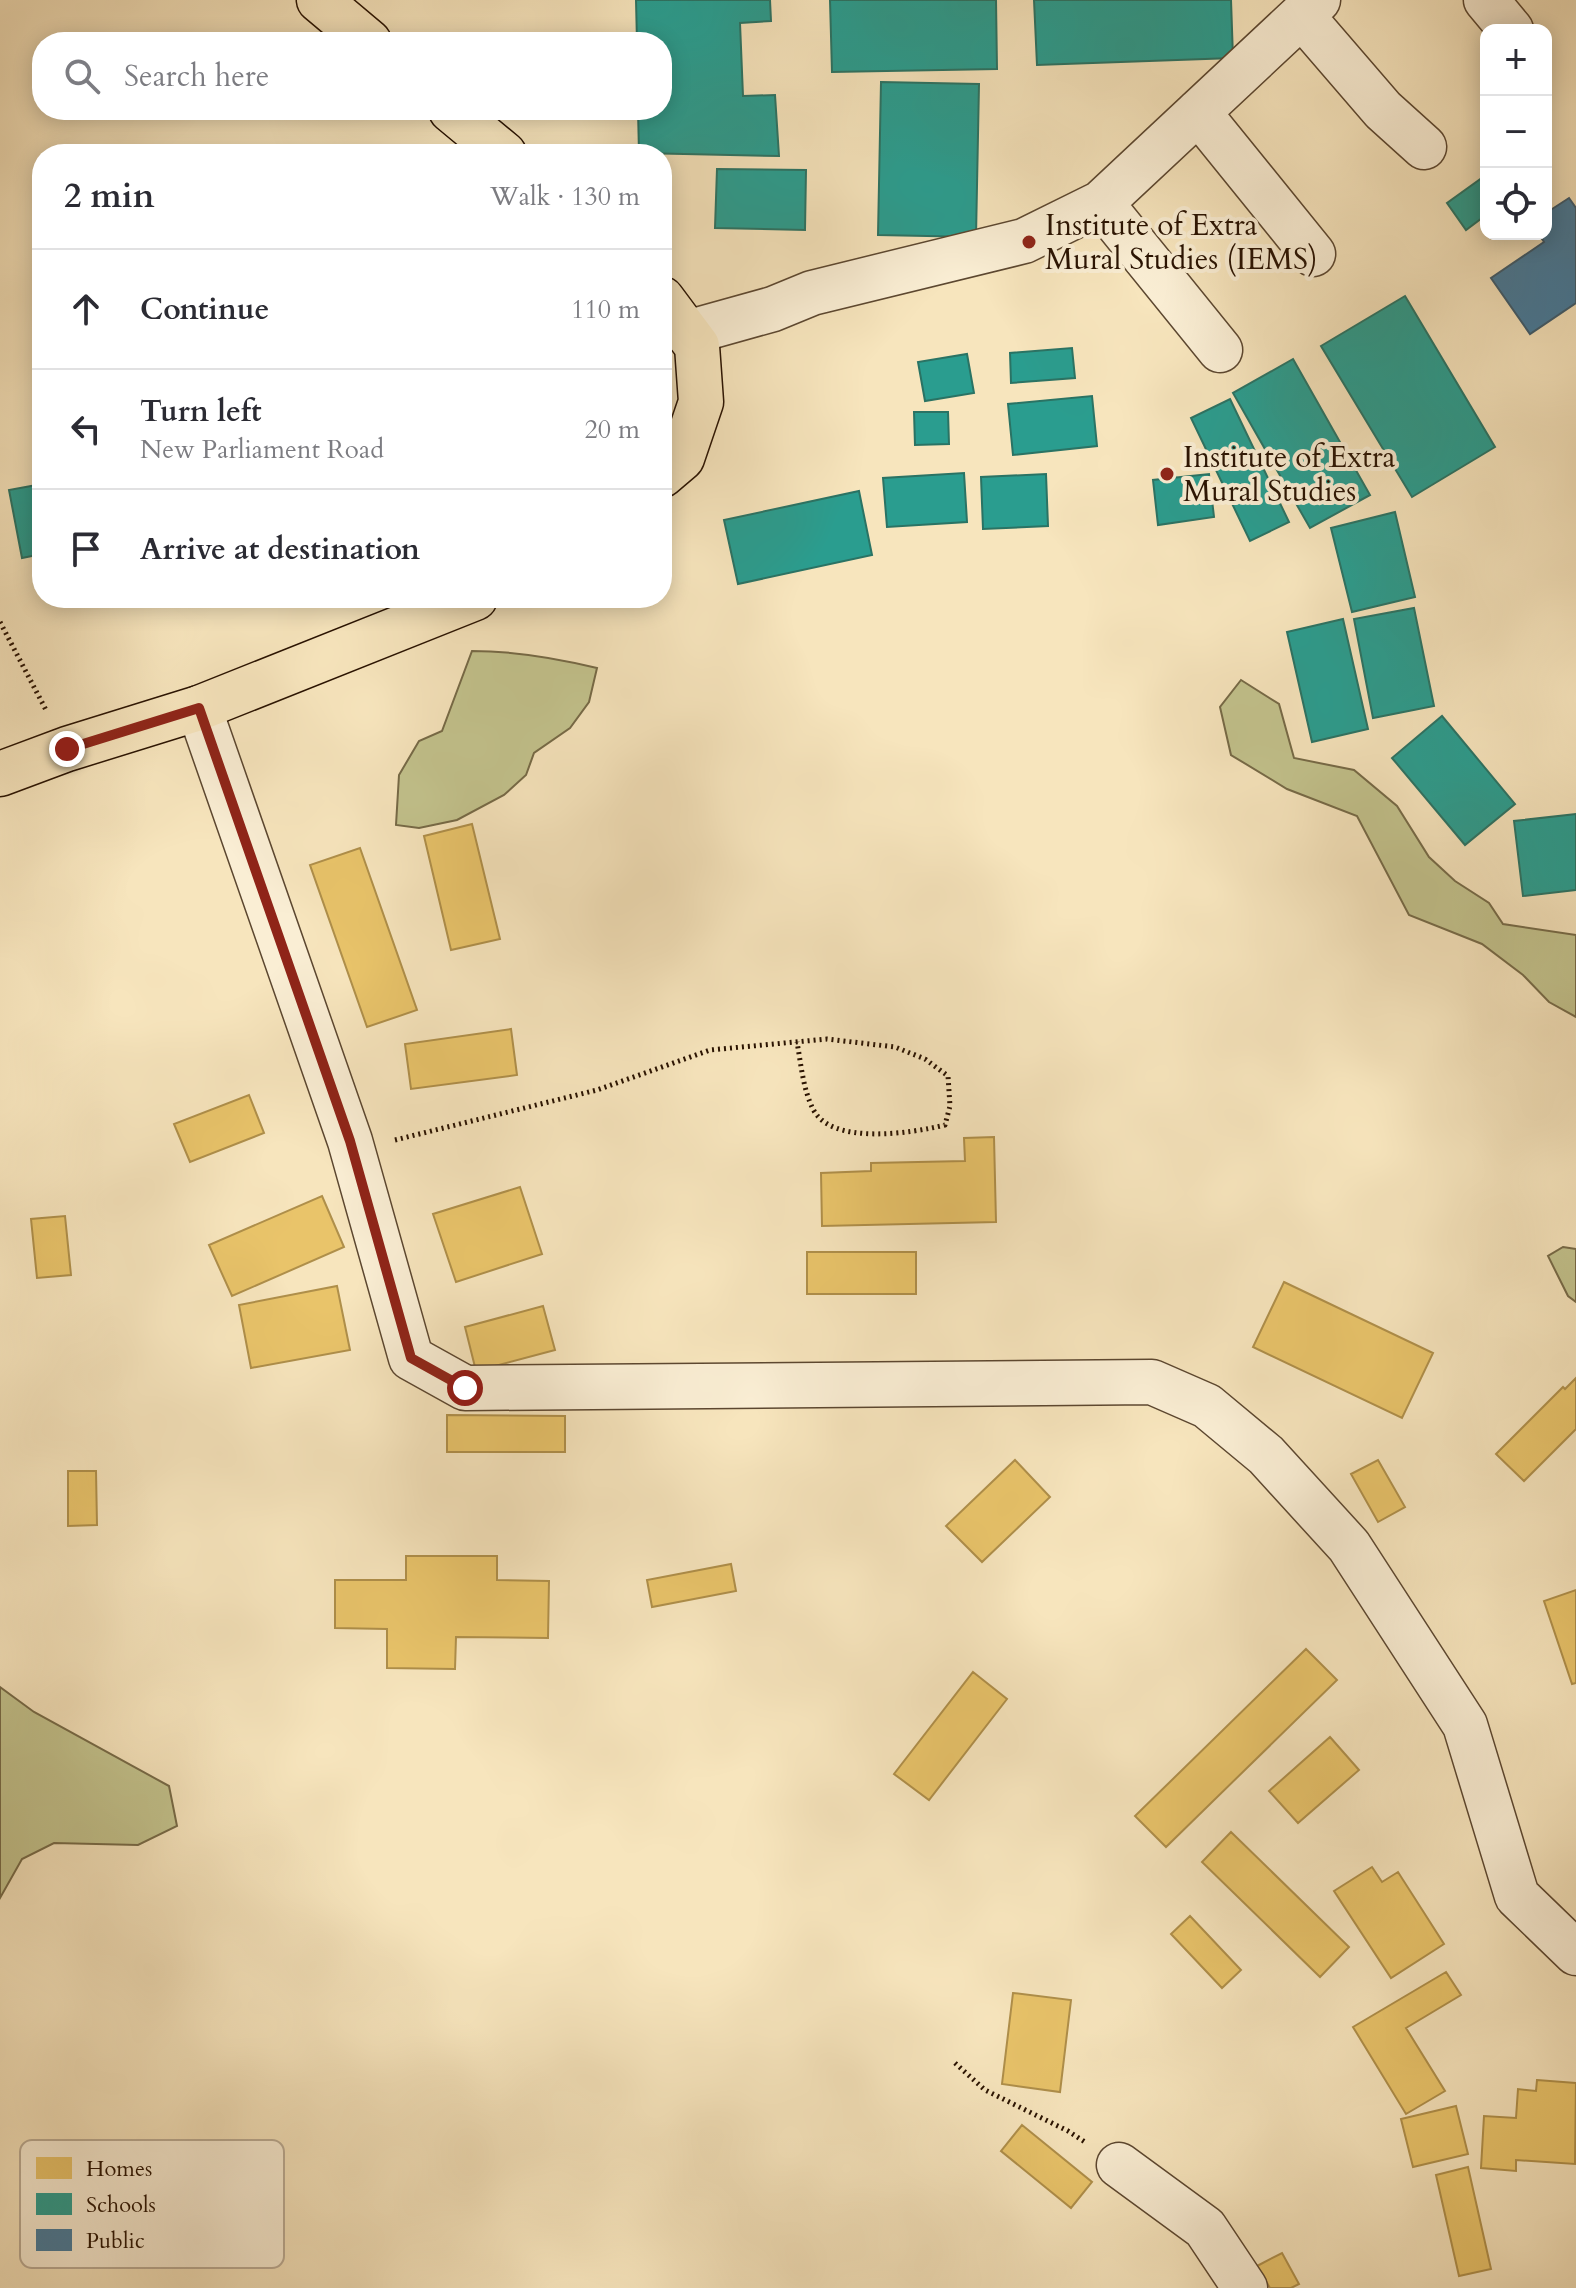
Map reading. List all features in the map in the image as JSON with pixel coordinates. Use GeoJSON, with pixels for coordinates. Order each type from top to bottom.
{"type":"FeatureCollection","features":[{"type":"Feature","properties":{"kind":"main road"},"geometry":{"type":"LineString","coordinates":[[319,0],[357,32]]}},
{"type":"Feature","properties":{"kind":"main road"},"geometry":{"type":"LineString","coordinates":[[463,120],[492,144]]}},
{"type":"Feature","properties":{"kind":"main road"},"geometry":{"type":"LineString","coordinates":[[672,313],[697,346],[701,402],[682,458],[672,466]]}},
{"type":"Feature","properties":{"kind":"main road"},"geometry":{"type":"LineString","coordinates":[[0,774],[67,749],[199,708],[450,608]]}},
{"type":"Feature","properties":{"kind":"street"},"geometry":{"type":"LineString","coordinates":[[1486,0],[1506,24]]}},
{"type":"Feature","properties":{"kind":"street"},"geometry":{"type":"LineString","coordinates":[[687,333],[773,309],[812,293],[1024,241],[1101,203],[1310,8],[1383,110],[1424,147]]}},
{"type":"Feature","properties":{"kind":"street"},"geometry":{"type":"LineString","coordinates":[[1198,112],[1313,254]]}},
{"type":"Feature","properties":{"kind":"street"},"geometry":{"type":"LineString","coordinates":[[1101,203],[1220,350]]}},
{"type":"Feature","properties":{"kind":"street"},"geometry":{"type":"LineString","coordinates":[[199,708],[352,1147],[411,1358],[465,1388],[1152,1382],[1207,1406],[1266,1455],[1349,1546],[1465,1725],[1517,1896],[1576,1953]]}},
{"type":"Feature","properties":{"kind":"street"},"geometry":{"type":"LineString","coordinates":[[1119,2165],[1205,2228],[1245,2288]]}},
{"type":"Feature","properties":{"kind":"path"},"geometry":{"type":"LineString","coordinates":[[0,622],[67,749]]}},
{"type":"Feature","properties":{"kind":"path"},"geometry":{"type":"LineString","coordinates":[[352,1147],[395,1140],[597,1090],[710,1050],[827,1039],[895,1047],[925,1059],[948,1076],[950,1106],[945,1125],[922,1130],[864,1134],[827,1126],[813,1110],[797,1042]]}},
{"type":"Feature","properties":{"kind":"path"},"geometry":{"type":"LineString","coordinates":[[955,2063],[985,2090],[1068,2131],[1119,2165]]}},
{"type":"Feature","properties":{"kind":"green space"},"geometry":{"type":"Polygon","coordinates":[[[472,651],[535,656],[597,668],[589,702],[570,728],[534,753],[526,775],[504,795],[457,820],[419,828],[396,825],[399,775],[419,741],[442,731],[472,651]]]}},
{"type":"Feature","properties":{"kind":"green space"},"geometry":{"type":"Polygon","coordinates":[[[1241,680],[1279,704],[1294,758],[1354,770],[1397,806],[1429,857],[1455,881],[1489,903],[1503,924],[1576,935],[1576,1017],[1549,1002],[1523,975],[1482,944],[1409,915],[1357,816],[1287,789],[1231,755],[1220,707],[1241,680]]]}},
{"type":"Feature","properties":{"kind":"green space"},"geometry":{"type":"Polygon","coordinates":[[[1563,1247],[1576,1249],[1576,1302],[1568,1296],[1548,1256],[1563,1247]]]}},
{"type":"Feature","properties":{"kind":"green space"},"geometry":{"type":"Polygon","coordinates":[[[0,1687],[34,1712],[169,1786],[177,1826],[138,1845],[54,1843],[22,1859],[0,1898],[0,1687]]]}},
{"type":"Feature","properties":{"kind":"building: Homes"},"geometry":{"type":"Polygon","coordinates":[[[472,824],[500,939],[451,950],[424,836],[472,824]]]}},
{"type":"Feature","properties":{"kind":"building: Homes"},"geometry":{"type":"Polygon","coordinates":[[[360,848],[417,1010],[367,1027],[310,865],[360,848]]]}},
{"type":"Feature","properties":{"kind":"building: Homes"},"geometry":{"type":"Polygon","coordinates":[[[511,1029],[517,1075],[411,1089],[405,1044],[511,1029]]]}},
{"type":"Feature","properties":{"kind":"building: Homes"},"geometry":{"type":"Polygon","coordinates":[[[249,1095],[264,1133],[190,1162],[174,1124],[249,1095]]]}},
{"type":"Feature","properties":{"kind":"building: Homes"},"geometry":{"type":"Polygon","coordinates":[[[994,1137],[996,1222],[822,1226],[821,1173],[871,1171],[871,1163],[965,1161],[964,1138],[994,1137]]]}},
{"type":"Feature","properties":{"kind":"building: Homes"},"geometry":{"type":"Polygon","coordinates":[[[520,1187],[542,1254],[456,1282],[433,1214],[520,1187]]]}},
{"type":"Feature","properties":{"kind":"building: Homes"},"geometry":{"type":"Polygon","coordinates":[[[322,1196],[344,1247],[232,1296],[209,1245],[322,1196]]]}},
{"type":"Feature","properties":{"kind":"building: Homes"},"geometry":{"type":"Polygon","coordinates":[[[65,1216],[71,1275],[37,1278],[31,1219],[65,1216]]]}},
{"type":"Feature","properties":{"kind":"building: Homes"},"geometry":{"type":"Polygon","coordinates":[[[807,1252],[916,1252],[916,1294],[807,1294],[807,1252]]]}},
{"type":"Feature","properties":{"kind":"building: Homes"},"geometry":{"type":"Polygon","coordinates":[[[1284,1282],[1433,1353],[1402,1418],[1253,1347],[1284,1282]]]}},
{"type":"Feature","properties":{"kind":"building: Homes"},"geometry":{"type":"Polygon","coordinates":[[[337,1286],[350,1350],[251,1368],[239,1305],[337,1286]]]}},
{"type":"Feature","properties":{"kind":"building: Homes"},"geometry":{"type":"Polygon","coordinates":[[[543,1306],[555,1350],[476,1371],[465,1327],[543,1306]]]}},
{"type":"Feature","properties":{"kind":"building: Homes"},"geometry":{"type":"Polygon","coordinates":[[[1576,1378],[1576,1429],[1524,1481],[1496,1454],[1563,1387],[1565,1389],[1576,1378]]]}},
{"type":"Feature","properties":{"kind":"building: Homes"},"geometry":{"type":"Polygon","coordinates":[[[447,1415],[565,1416],[565,1452],[447,1452],[447,1415]]]}},
{"type":"Feature","properties":{"kind":"building: Homes"},"geometry":{"type":"Polygon","coordinates":[[[1015,1460],[1050,1497],[982,1562],[946,1526],[1015,1460]]]}},
{"type":"Feature","properties":{"kind":"building: Homes"},"geometry":{"type":"Polygon","coordinates":[[[1378,1460],[1405,1507],[1378,1522],[1351,1474],[1378,1460]]]}},
{"type":"Feature","properties":{"kind":"building: Homes"},"geometry":{"type":"Polygon","coordinates":[[[68,1471],[96,1471],[97,1525],[68,1526],[68,1471]]]}},
{"type":"Feature","properties":{"kind":"building: Homes"},"geometry":{"type":"Polygon","coordinates":[[[406,1556],[497,1556],[497,1580],[549,1581],[548,1638],[456,1637],[455,1669],[387,1668],[387,1629],[335,1628],[335,1580],[406,1580],[406,1556]]]}},
{"type":"Feature","properties":{"kind":"building: Homes"},"geometry":{"type":"Polygon","coordinates":[[[731,1564],[736,1591],[652,1607],[647,1580],[731,1564]]]}},
{"type":"Feature","properties":{"kind":"building: Homes"},"geometry":{"type":"Polygon","coordinates":[[[1576,1590],[1576,1683],[1572,1684],[1544,1601],[1576,1590]]]}},
{"type":"Feature","properties":{"kind":"building: Homes"},"geometry":{"type":"Polygon","coordinates":[[[1306,1649],[1337,1680],[1166,1847],[1135,1816],[1306,1649]]]}},
{"type":"Feature","properties":{"kind":"building: Homes"},"geometry":{"type":"Polygon","coordinates":[[[973,1672],[1007,1699],[929,1800],[894,1774],[973,1672]]]}},
{"type":"Feature","properties":{"kind":"building: Homes"},"geometry":{"type":"Polygon","coordinates":[[[1330,1737],[1359,1770],[1298,1823],[1269,1791],[1330,1737]]]}},
{"type":"Feature","properties":{"kind":"building: Homes"},"geometry":{"type":"Polygon","coordinates":[[[1231,1832],[1349,1947],[1320,1977],[1202,1862],[1231,1832]]]}},
{"type":"Feature","properties":{"kind":"building: Homes"},"geometry":{"type":"Polygon","coordinates":[[[1372,1867],[1382,1882],[1398,1872],[1444,1944],[1391,1978],[1334,1891],[1372,1867]]]}},
{"type":"Feature","properties":{"kind":"building: Homes"},"geometry":{"type":"Polygon","coordinates":[[[1190,1916],[1241,1970],[1222,1988],[1171,1934],[1190,1916]]]}},
{"type":"Feature","properties":{"kind":"building: Homes"},"geometry":{"type":"Polygon","coordinates":[[[1446,1972],[1461,1995],[1406,2028],[1445,2091],[1406,2114],[1353,2027],[1446,1972]]]}},
{"type":"Feature","properties":{"kind":"building: Homes"},"geometry":{"type":"Polygon","coordinates":[[[1013,1993],[1071,2000],[1060,2092],[1002,2084],[1013,1993]]]}},
{"type":"Feature","properties":{"kind":"building: Homes"},"geometry":{"type":"Polygon","coordinates":[[[1537,2080],[1576,2083],[1575,2164],[1516,2160],[1516,2171],[1481,2168],[1484,2116],[1516,2118],[1518,2089],[1536,2091],[1537,2080]]]}},
{"type":"Feature","properties":{"kind":"building: Homes"},"geometry":{"type":"Polygon","coordinates":[[[1456,2106],[1468,2154],[1413,2167],[1401,2119],[1456,2106]]]}},
{"type":"Feature","properties":{"kind":"building: Homes"},"geometry":{"type":"Polygon","coordinates":[[[1022,2125],[1092,2182],[1071,2208],[1001,2151],[1022,2125]]]}},
{"type":"Feature","properties":{"kind":"building: Homes"},"geometry":{"type":"Polygon","coordinates":[[[1468,2167],[1491,2269],[1459,2276],[1436,2175],[1468,2167]]]}},
{"type":"Feature","properties":{"kind":"building: Homes"},"geometry":{"type":"Polygon","coordinates":[[[1282,2253],[1299,2284],[1291,2288],[1270,2288],[1257,2266],[1282,2253]]]}},
{"type":"Feature","properties":{"kind":"building: Schools"},"geometry":{"type":"Polygon","coordinates":[[[636,0],[770,0],[771,21],[740,23],[743,96],[775,95],[779,156],[672,154],[672,144],[639,144],[638,120],[672,120],[672,32],[637,32],[636,0]]]}},
{"type":"Feature","properties":{"kind":"building: Schools"},"geometry":{"type":"Polygon","coordinates":[[[830,0],[996,0],[997,69],[832,72],[830,0]]]}},
{"type":"Feature","properties":{"kind":"building: Schools"},"geometry":{"type":"Polygon","coordinates":[[[1034,0],[1231,0],[1233,58],[1037,65],[1034,0]]]}},
{"type":"Feature","properties":{"kind":"building: Schools"},"geometry":{"type":"Polygon","coordinates":[[[881,82],[979,84],[976,237],[878,235],[881,82]]]}},
{"type":"Feature","properties":{"kind":"building: Schools"},"geometry":{"type":"Polygon","coordinates":[[[717,169],[806,170],[805,230],[715,228],[717,169]]]}},
{"type":"Feature","properties":{"kind":"building: Schools"},"geometry":{"type":"Polygon","coordinates":[[[1480,179],[1480,220],[1466,230],[1447,203],[1480,179]]]}},
{"type":"Feature","properties":{"kind":"building: Schools"},"geometry":{"type":"Polygon","coordinates":[[[1405,296],[1495,447],[1412,497],[1321,346],[1405,296]]]}},
{"type":"Feature","properties":{"kind":"building: Schools"},"geometry":{"type":"Polygon","coordinates":[[[1072,348],[1075,378],[1011,383],[1010,353],[1072,348]]]}},
{"type":"Feature","properties":{"kind":"building: Schools"},"geometry":{"type":"Polygon","coordinates":[[[967,354],[974,393],[925,401],[918,362],[967,354]]]}},
{"type":"Feature","properties":{"kind":"building: Schools"},"geometry":{"type":"Polygon","coordinates":[[[1293,359],[1370,495],[1310,528],[1233,393],[1293,359]]]}},
{"type":"Feature","properties":{"kind":"building: Schools"},"geometry":{"type":"Polygon","coordinates":[[[1092,396],[1097,446],[1013,455],[1008,404],[1092,396]]]}},
{"type":"Feature","properties":{"kind":"building: Schools"},"geometry":{"type":"Polygon","coordinates":[[[1230,399],[1289,522],[1250,541],[1191,418],[1230,399]]]}},
{"type":"Feature","properties":{"kind":"building: Schools"},"geometry":{"type":"Polygon","coordinates":[[[914,412],[948,412],[949,444],[915,445],[914,412]]]}},
{"type":"Feature","properties":{"kind":"building: Schools"},"geometry":{"type":"Polygon","coordinates":[[[964,473],[967,522],[887,527],[883,478],[964,473]]]}},
{"type":"Feature","properties":{"kind":"building: Schools"},"geometry":{"type":"Polygon","coordinates":[[[1046,474],[1048,526],[983,529],[981,477],[1046,474]]]}},
{"type":"Feature","properties":{"kind":"building: Schools"},"geometry":{"type":"Polygon","coordinates":[[[1209,474],[1214,517],[1158,525],[1153,480],[1209,474]]]}},
{"type":"Feature","properties":{"kind":"building: Schools"},"geometry":{"type":"Polygon","coordinates":[[[32,486],[32,556],[22,558],[9,490],[32,486]]]}},
{"type":"Feature","properties":{"kind":"building: Schools"},"geometry":{"type":"Polygon","coordinates":[[[859,491],[872,555],[738,584],[724,520],[859,491]]]}},
{"type":"Feature","properties":{"kind":"building: Schools"},"geometry":{"type":"Polygon","coordinates":[[[1395,512],[1415,597],[1352,612],[1331,528],[1395,512]]]}},
{"type":"Feature","properties":{"kind":"building: Schools"},"geometry":{"type":"Polygon","coordinates":[[[1414,608],[1434,706],[1373,718],[1354,619],[1414,608]]]}},
{"type":"Feature","properties":{"kind":"building: Schools"},"geometry":{"type":"Polygon","coordinates":[[[1343,619],[1368,729],[1312,742],[1287,632],[1343,619]]]}},
{"type":"Feature","properties":{"kind":"building: Schools"},"geometry":{"type":"Polygon","coordinates":[[[1442,716],[1515,804],[1465,845],[1392,758],[1442,716]]]}},
{"type":"Feature","properties":{"kind":"building: Schools"},"geometry":{"type":"Polygon","coordinates":[[[1576,814],[1576,890],[1523,896],[1514,821],[1576,814]]]}},
{"type":"Feature","properties":{"kind":"building: Public"},"geometry":{"type":"Polygon","coordinates":[[[1569,198],[1576,208],[1576,303],[1530,334],[1491,278],[1543,240],[1552,240],[1552,209],[1569,198]]]}},
{"type":"Feature","properties":{"kind":"place","name":"Institute of Extra Mural Studies (IEMS)"},"geometry":{"type":"Point","coordinates":[1029,242]}},
{"type":"Feature","properties":{"kind":"place","name":"Institute of Extra Mural Studies"},"geometry":{"type":"Point","coordinates":[1167,474]}},
{"type":"Feature","properties":{"kind":"route"},"geometry":{"type":"LineString","coordinates":[[67,749],[199,708],[350,1141],[411,1358],[465,1388]]}}]}
